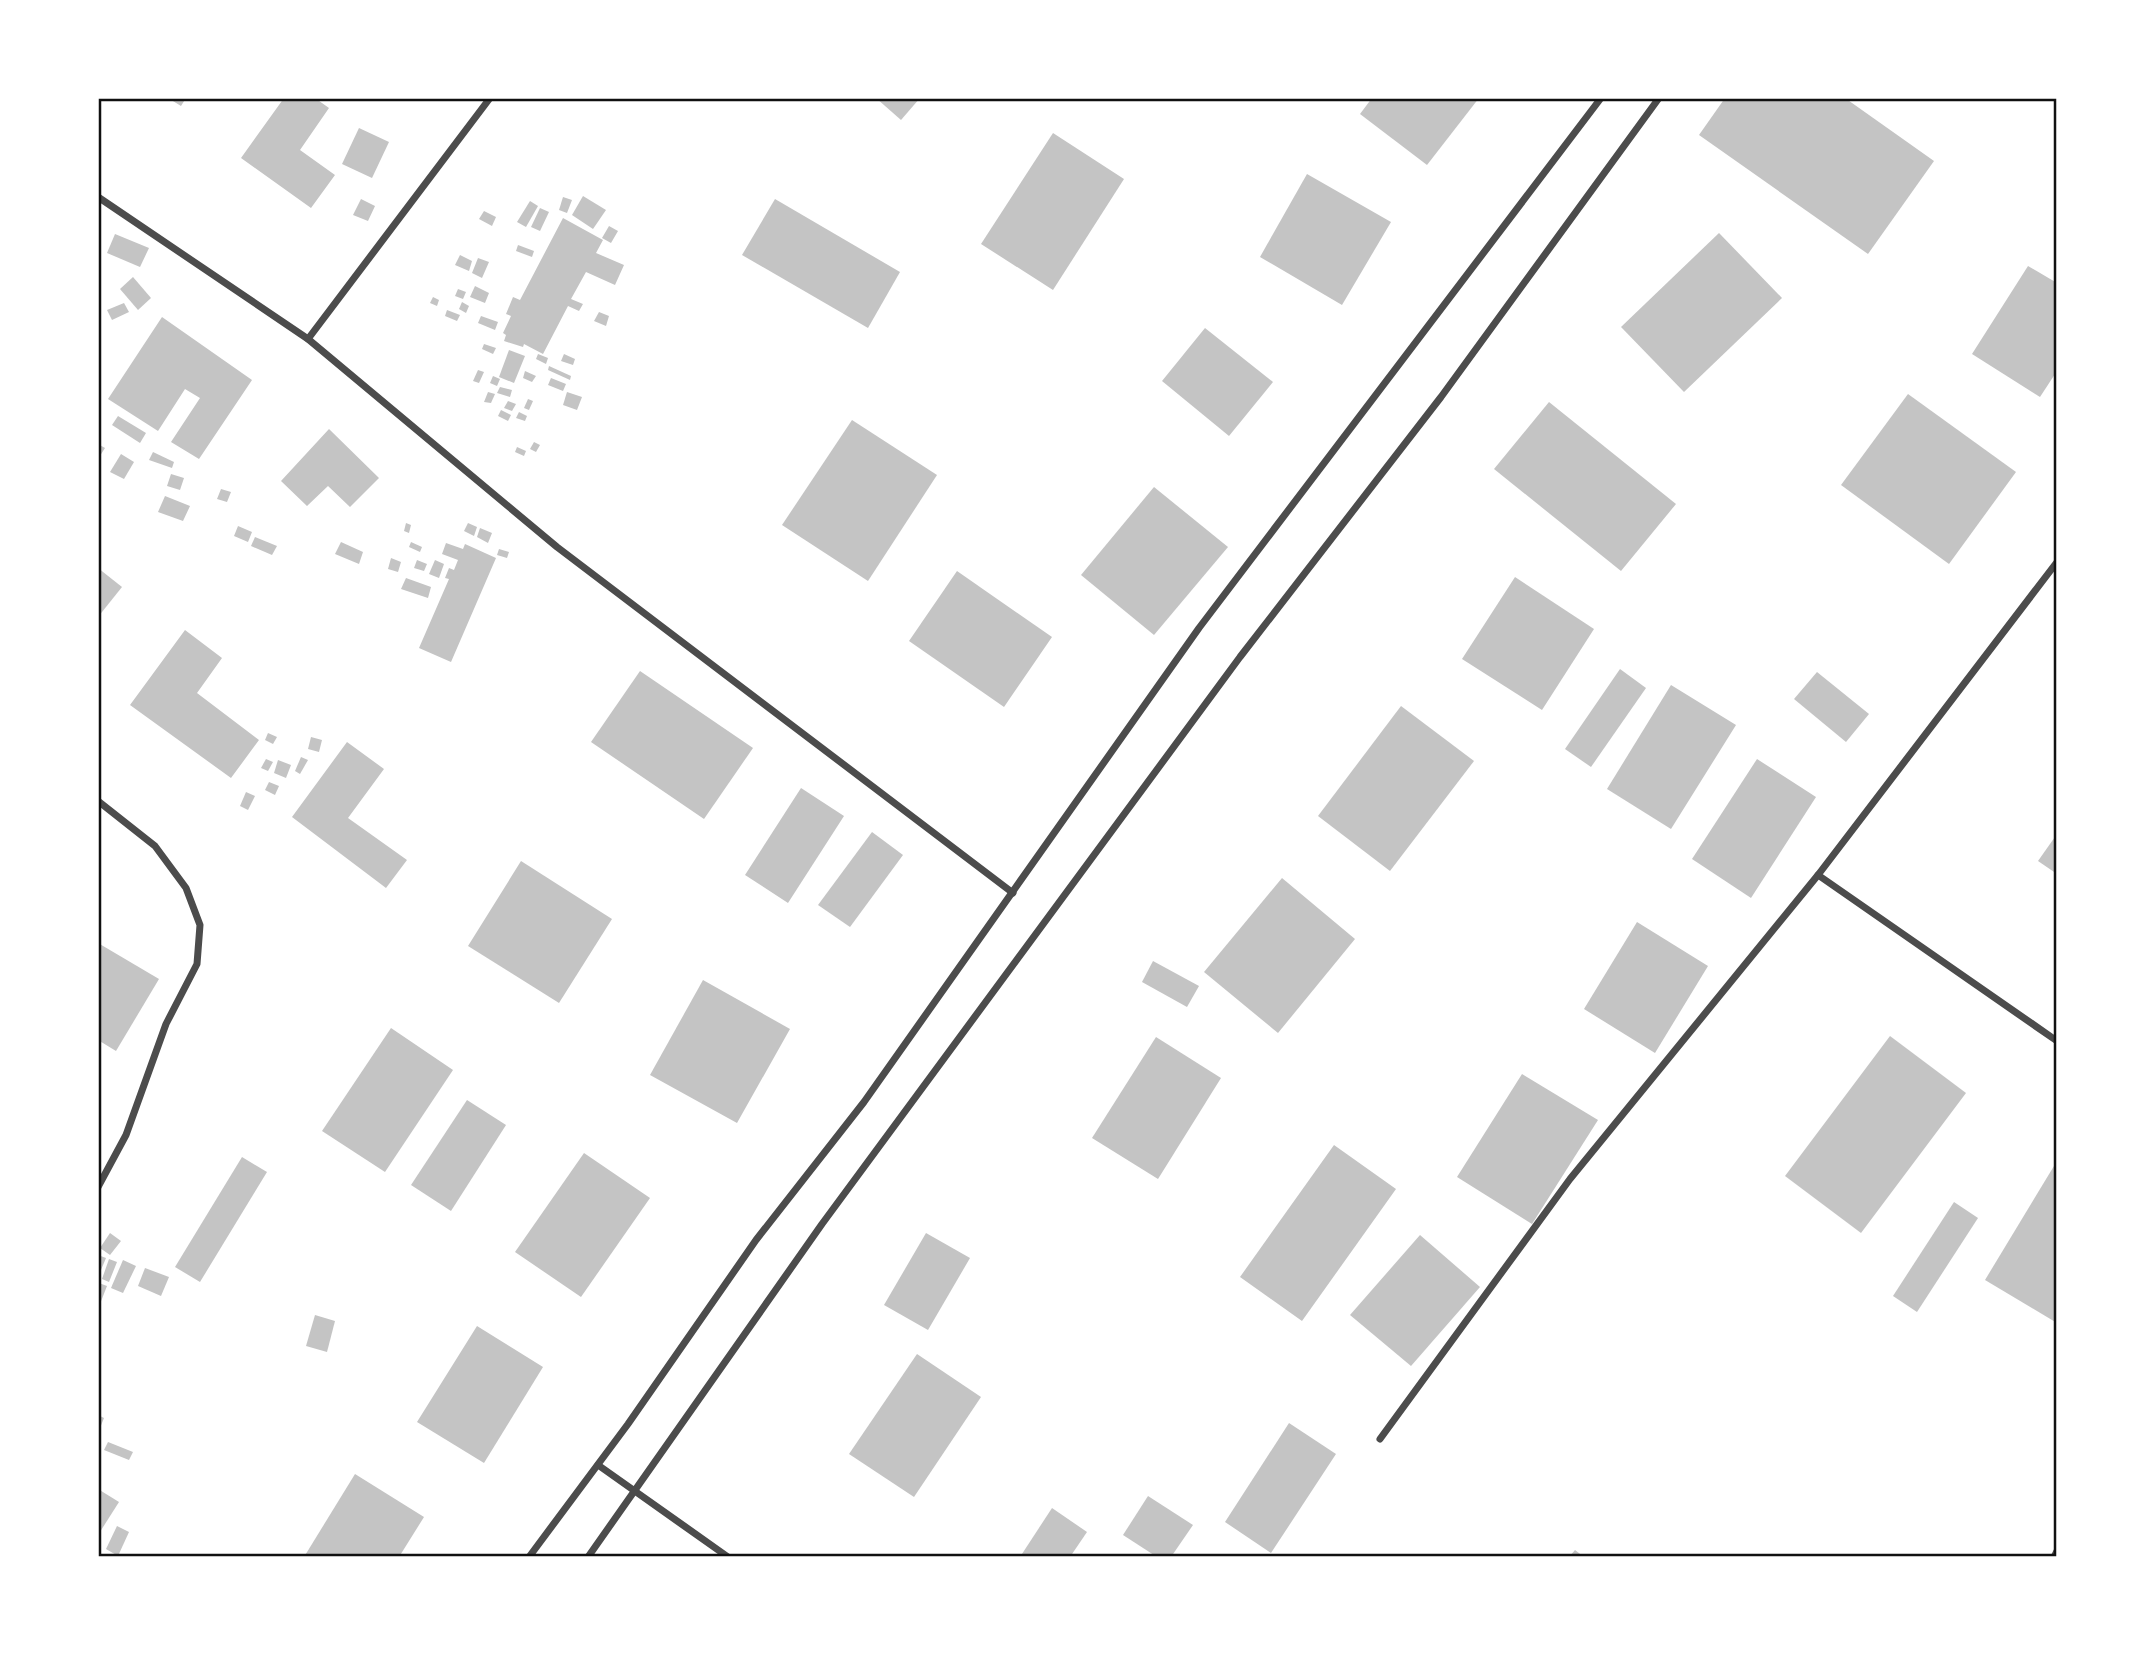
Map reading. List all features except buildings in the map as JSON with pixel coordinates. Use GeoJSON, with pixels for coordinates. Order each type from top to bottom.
{"type":"FeatureCollection","features":[{"type":"Feature","properties":{"kind":"street"},"geometry":{"type":"LineString","coordinates":[[308,339],[490,98]]}},
{"type":"Feature","properties":{"kind":"street"},"geometry":{"type":"LineString","coordinates":[[529,1557],[598,1465],[756,1240],[864,1102],[1199,628],[1601,98]]}},
{"type":"Feature","properties":{"kind":"street"},"geometry":{"type":"LineString","coordinates":[[588,1557],[822,1224],[1240,657],[1441,397],[1659,98]]}},
{"type":"Feature","properties":{"kind":"street"},"geometry":{"type":"LineString","coordinates":[[98,197],[308,339],[557,547],[1013,893]]}},
{"type":"Feature","properties":{"kind":"street"},"geometry":{"type":"LineString","coordinates":[[1380,1439],[1570,1179],[1818,875],[2057,562]]}},
{"type":"Feature","properties":{"kind":"street"},"geometry":{"type":"LineString","coordinates":[[98,801],[155,846],[187,888],[200,925],[197,964],[166,1024],[126,1135],[98,1187]]}},
{"type":"Feature","properties":{"kind":"street"},"geometry":{"type":"LineString","coordinates":[[1818,875],[2057,1041]]}},
{"type":"Feature","properties":{"kind":"street"},"geometry":{"type":"LineString","coordinates":[[598,1465],[728,1557]]}},
{"type":"Feature","properties":{"kind":"street"},"geometry":{"type":"LineString","coordinates":[[2054,1557],[2057,1550]]}}]}
